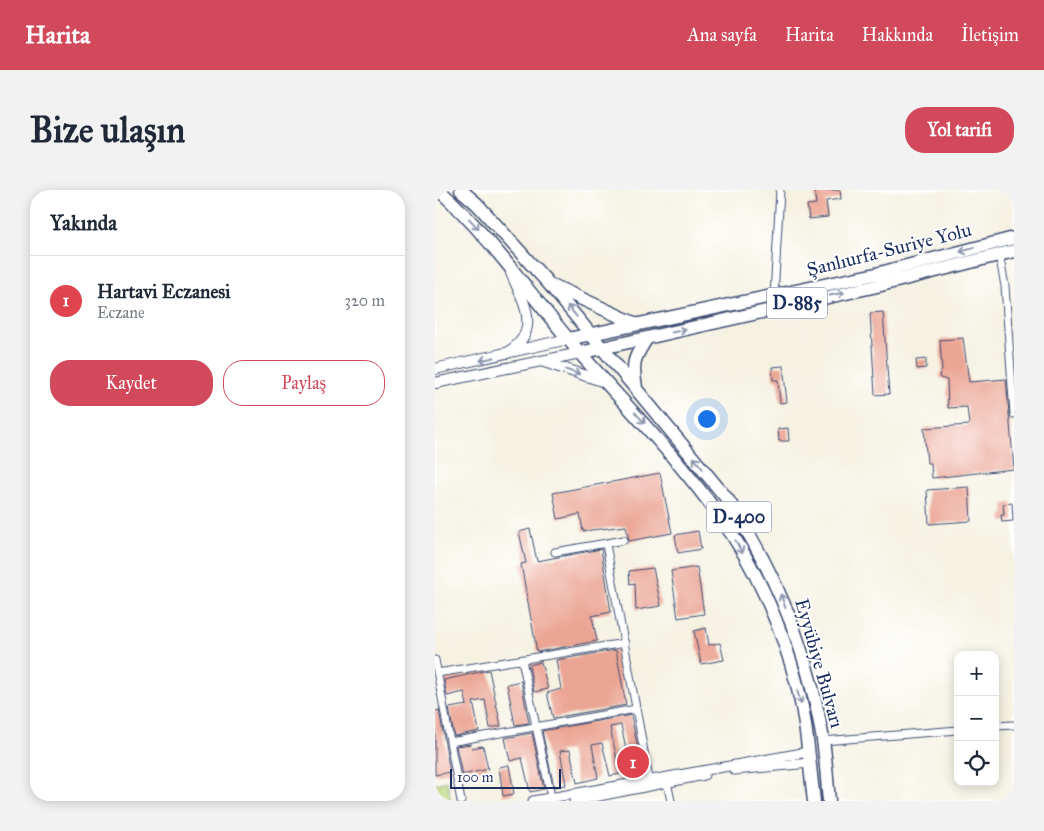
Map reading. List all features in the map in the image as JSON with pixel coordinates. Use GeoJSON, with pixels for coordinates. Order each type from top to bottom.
{"type":"FeatureCollection","features":[{"type":"Feature","properties":{"kind":"highway","name":"D-400"},"geometry":{"type":"LineString","coordinates":[[439,190],[463,211],[580,353]]}},
{"type":"Feature","properties":{"kind":"highway","name":"D-400"},"geometry":{"type":"LineString","coordinates":[[461,190],[477,204],[549,284]]}},
{"type":"Feature","properties":{"kind":"highway","name":"Şanlıurfa-Suriye Yolu"},"geometry":{"type":"LineString","coordinates":[[568,339],[634,324],[774,297],[875,274],[1014,238]]}},
{"type":"Feature","properties":{"kind":"highway","name":"Şanlıurfa-Suriye Yolu"},"geometry":{"type":"LineString","coordinates":[[580,353],[877,286],[1014,251]]}},
{"type":"Feature","properties":{"kind":"highway"},"geometry":{"type":"LineString","coordinates":[[549,284],[634,324]]}},
{"type":"Feature","properties":{"kind":"highway","name":"Eyyübiye Bulvarı"},"geometry":{"type":"LineString","coordinates":[[549,284],[729,500],[767,565],[781,594],[802,654],[823,741],[829,801]]}},
{"type":"Feature","properties":{"kind":"highway"},"geometry":{"type":"LineString","coordinates":[[636,388],[633,365],[635,355],[647,338]]}},
{"type":"Feature","properties":{"kind":"highway","name":"Eyyübiye Bulvarı"},"geometry":{"type":"LineString","coordinates":[[580,353],[677,462],[733,536],[765,596],[787,655],[802,707],[814,801]]}},
{"type":"Feature","properties":{"kind":"main road"},"geometry":{"type":"LineString","coordinates":[[506,263],[525,305],[528,324],[523,339],[507,354]]}},
{"type":"Feature","properties":{"kind":"main road"},"geometry":{"type":"LineString","coordinates":[[435,370],[568,339]]}},
{"type":"Feature","properties":{"kind":"main road"},"geometry":{"type":"LineString","coordinates":[[435,383],[580,353]]}},
{"type":"Feature","properties":{"kind":"main road"},"geometry":{"type":"LineString","coordinates":[[540,361],[607,382]]}},
{"type":"Feature","properties":{"kind":"main road"},"geometry":{"type":"LineString","coordinates":[[533,801],[649,779],[809,757]]}},
{"type":"Feature","properties":{"kind":"main road"},"geometry":{"type":"LineString","coordinates":[[574,801],[667,782],[809,757]]}},
{"type":"Feature","properties":{"kind":"street"},"geometry":{"type":"LineString","coordinates":[[774,297],[780,190]]}},
{"type":"Feature","properties":{"kind":"street"},"geometry":{"type":"LineString","coordinates":[[999,254],[1005,286],[1014,414]]}},
{"type":"Feature","properties":{"kind":"street"},"geometry":{"type":"LineString","coordinates":[[555,552],[624,540]]}},
{"type":"Feature","properties":{"kind":"street"},"geometry":{"type":"LineString","coordinates":[[607,544],[649,779]]}},
{"type":"Feature","properties":{"kind":"street"},"geometry":{"type":"LineString","coordinates":[[437,673],[625,644]]}},
{"type":"Feature","properties":{"kind":"street"},"geometry":{"type":"LineString","coordinates":[[435,660],[461,801]]}},
{"type":"Feature","properties":{"kind":"street"},"geometry":{"type":"LineString","coordinates":[[522,660],[551,797]]}},
{"type":"Feature","properties":{"kind":"street"},"geometry":{"type":"LineString","coordinates":[[450,742],[636,709]]}},
{"type":"Feature","properties":{"kind":"street"},"geometry":{"type":"LineString","coordinates":[[999,726],[1014,725]]}},
{"type":"Feature","properties":{"kind":"street"},"geometry":{"type":"LineString","coordinates":[[823,741],[954,730]]}},
{"type":"Feature","properties":{"kind":"street"},"geometry":{"type":"LineString","coordinates":[[667,782],[671,801]]}},
{"type":"Feature","properties":{"kind":"green space"},"geometry":{"type":"Polygon","coordinates":[[[447,781],[451,801],[435,801],[435,784],[447,781]]]}},
{"type":"Feature","properties":{"kind":"building"},"geometry":{"type":"Polygon","coordinates":[[[814,190],[840,190],[841,199],[826,201],[828,217],[809,219],[807,205],[816,204],[814,190]]]}},
{"type":"Feature","properties":{"kind":"building"},"geometry":{"type":"Polygon","coordinates":[[[883,312],[889,394],[875,395],[870,313],[883,312]]]}},
{"type":"Feature","properties":{"kind":"building"},"geometry":{"type":"Polygon","coordinates":[[[963,338],[969,382],[1006,379],[1014,469],[932,478],[931,463],[927,463],[924,428],[969,425],[967,407],[948,408],[947,380],[940,378],[939,375],[942,370],[940,340],[963,338]]]}},
{"type":"Feature","properties":{"kind":"building"},"geometry":{"type":"Polygon","coordinates":[[[926,359],[926,368],[917,369],[916,360],[926,359]]]}},
{"type":"Feature","properties":{"kind":"building"},"geometry":{"type":"Polygon","coordinates":[[[783,366],[787,402],[780,403],[778,380],[773,380],[772,367],[783,366]]]}},
{"type":"Feature","properties":{"kind":"building"},"geometry":{"type":"Polygon","coordinates":[[[788,428],[789,441],[779,441],[778,429],[788,428]]]}},
{"type":"Feature","properties":{"kind":"building"},"geometry":{"type":"Polygon","coordinates":[[[660,473],[672,533],[629,541],[626,526],[583,531],[580,514],[558,519],[553,493],[660,473]]]}},
{"type":"Feature","properties":{"kind":"building"},"geometry":{"type":"Polygon","coordinates":[[[969,487],[971,521],[929,524],[927,490],[969,487]]]}},
{"type":"Feature","properties":{"kind":"building"},"geometry":{"type":"Polygon","coordinates":[[[1012,503],[1013,521],[1002,522],[1001,515],[1004,515],[1003,504],[1012,503]]]}},
{"type":"Feature","properties":{"kind":"building"},"geometry":{"type":"Polygon","coordinates":[[[530,529],[537,561],[601,549],[611,612],[592,616],[597,641],[537,652],[521,564],[526,563],[519,532],[530,529]]]}},
{"type":"Feature","properties":{"kind":"building"},"geometry":{"type":"Polygon","coordinates":[[[698,531],[701,549],[678,553],[675,535],[698,531]]]}},
{"type":"Feature","properties":{"kind":"building"},"geometry":{"type":"Polygon","coordinates":[[[697,567],[704,614],[678,618],[671,571],[697,567]]]}},
{"type":"Feature","properties":{"kind":"building"},"geometry":{"type":"Polygon","coordinates":[[[653,568],[661,606],[636,610],[635,583],[630,584],[629,571],[653,568]]]}},
{"type":"Feature","properties":{"kind":"building"},"geometry":{"type":"Polygon","coordinates":[[[706,628],[709,645],[720,643],[724,660],[701,664],[694,631],[706,628]]]}},
{"type":"Feature","properties":{"kind":"building"},"geometry":{"type":"Polygon","coordinates":[[[616,650],[626,705],[553,718],[547,693],[561,689],[556,660],[616,650]]]}},
{"type":"Feature","properties":{"kind":"building"},"geometry":{"type":"Polygon","coordinates":[[[541,662],[548,689],[534,692],[529,665],[541,662]]]}},
{"type":"Feature","properties":{"kind":"building"},"geometry":{"type":"Polygon","coordinates":[[[489,670],[501,726],[490,728],[485,700],[473,702],[479,731],[454,736],[449,708],[467,705],[464,692],[447,696],[444,680],[489,670]]]}},
{"type":"Feature","properties":{"kind":"building"},"geometry":{"type":"Polygon","coordinates":[[[521,681],[529,723],[515,725],[507,684],[521,681]]]}},
{"type":"Feature","properties":{"kind":"building"},"geometry":{"type":"Polygon","coordinates":[[[439,710],[450,772],[435,775],[435,711],[439,710]]]}},
{"type":"Feature","properties":{"kind":"building"},"geometry":{"type":"Polygon","coordinates":[[[631,715],[642,769],[631,772],[621,725],[610,727],[620,774],[610,776],[602,743],[592,745],[598,778],[577,783],[570,750],[560,751],[566,785],[554,787],[542,731],[631,715]]]}},
{"type":"Feature","properties":{"kind":"building"},"geometry":{"type":"Polygon","coordinates":[[[532,733],[544,789],[530,792],[522,758],[510,761],[505,738],[532,733]]]}},
{"type":"Feature","properties":{"kind":"building"},"geometry":{"type":"Polygon","coordinates":[[[471,744],[472,748],[483,746],[488,769],[462,775],[456,746],[471,744]]]}},
{"type":"Feature","properties":{"kind":"building"},"geometry":{"type":"Polygon","coordinates":[[[509,765],[514,794],[503,796],[499,767],[509,765]]]}},
{"type":"Feature","properties":{"kind":"place","name":"Hartavi Eczanesi"},"geometry":{"type":"Point","coordinates":[633,762]}}]}
